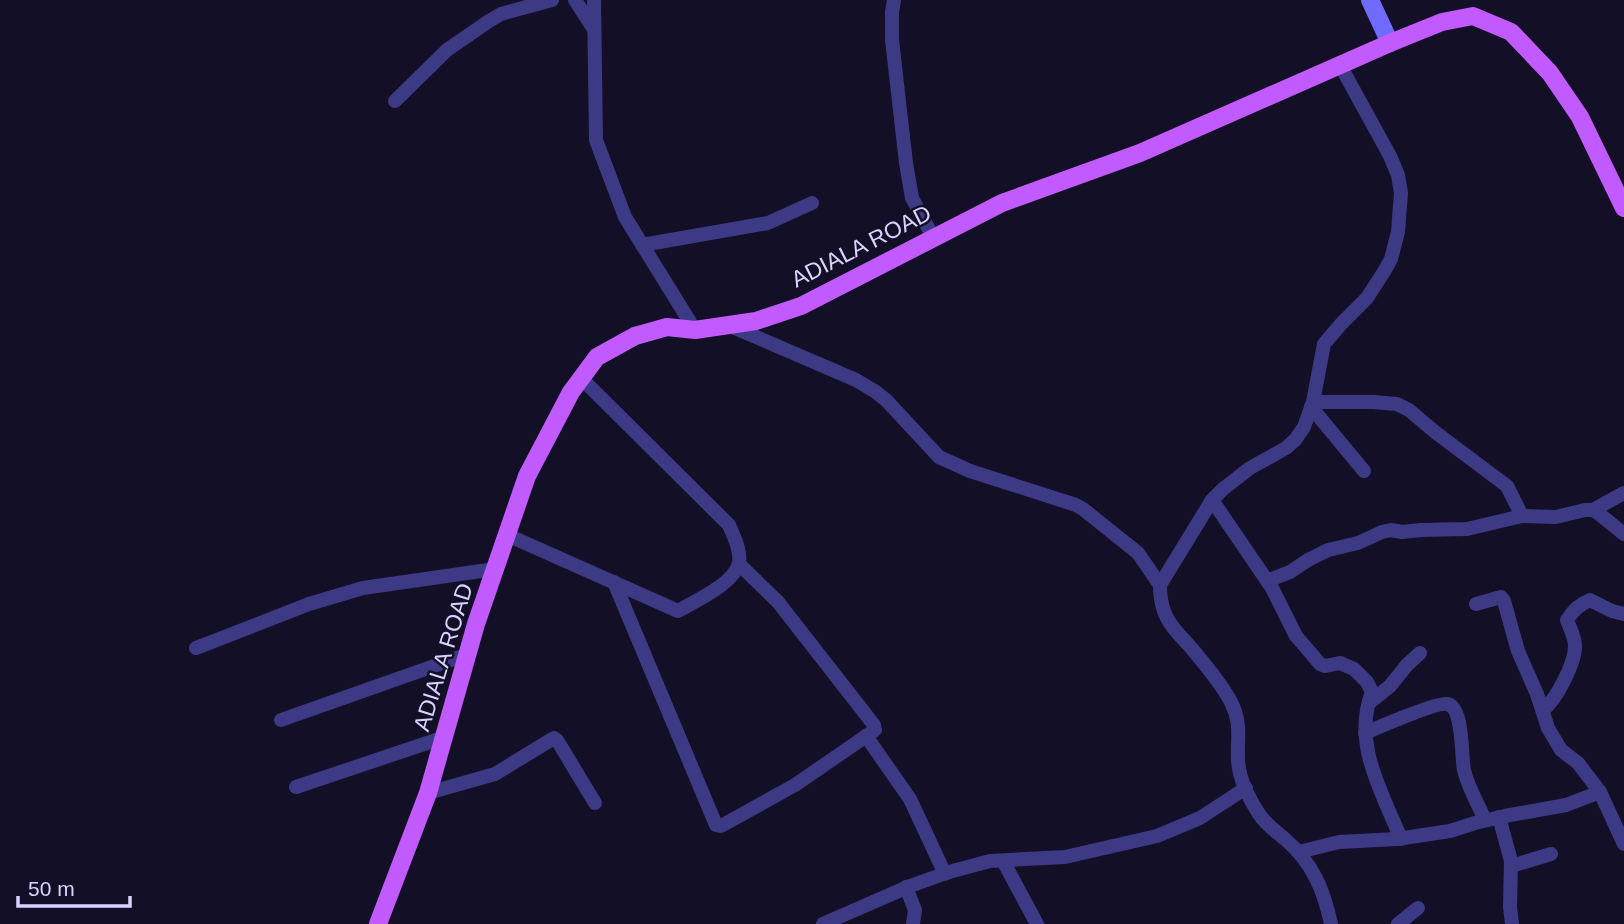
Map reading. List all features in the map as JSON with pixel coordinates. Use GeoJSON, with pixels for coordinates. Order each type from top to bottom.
{"type":"FeatureCollection","features":[{"type":"Feature","properties":{"kind":"main road","name":"ADIALA ROAD"},"geometry":{"type":"LineString","coordinates":[[378,924],[428,793],[468,653],[527,476],[571,392],[597,357],[635,336],[667,327],[695,330],[756,321],[801,306],[1002,203],[1140,153],[1442,22],[1473,16],[1511,32],[1550,73],[1580,117],[1624,208]]}},
{"type":"Feature","properties":{"kind":"street"},"geometry":{"type":"LineString","coordinates":[[396,102],[447,50],[489,21],[500,15],[552,0]]}},
{"type":"Feature","properties":{"kind":"street"},"geometry":{"type":"LineString","coordinates":[[575,0],[593,28]]}},
{"type":"Feature","properties":{"kind":"street"},"geometry":{"type":"LineString","coordinates":[[594,0],[596,140],[625,217],[695,330]]}},
{"type":"Feature","properties":{"kind":"street"},"geometry":{"type":"LineString","coordinates":[[894,0],[892,40],[906,163],[912,198],[933,237]]}},
{"type":"Feature","properties":{"kind":"street"},"geometry":{"type":"LineString","coordinates":[[1370,0],[1390,43]]}},
{"type":"Feature","properties":{"kind":"street"},"geometry":{"type":"LineString","coordinates":[[1160,585],[1212,500],[1250,468],[1295,440],[1304,427],[1312,404],[1324,345],[1375,287],[1391,259],[1398,232],[1401,193],[1398,175],[1340,65]]}},
{"type":"Feature","properties":{"kind":"street"},"geometry":{"type":"LineString","coordinates":[[642,245],[768,223],[812,204]]}},
{"type":"Feature","properties":{"kind":"street"},"geometry":{"type":"LineString","coordinates":[[728,325],[856,380],[887,401],[939,457],[970,471],[1076,505],[1138,553],[1160,585],[1164,613],[1220,684],[1231,703],[1239,728],[1238,760],[1241,781],[1260,816],[1298,852],[1315,874],[1331,924]]}},
{"type":"Feature","properties":{"kind":"street"},"geometry":{"type":"LineString","coordinates":[[507,535],[678,611],[711,593],[730,578],[739,564],[737,542],[729,525],[582,378]]}},
{"type":"Feature","properties":{"kind":"street"},"geometry":{"type":"LineString","coordinates":[[1312,404],[1373,402],[1397,404],[1409,410],[1507,486],[1522,516]]}},
{"type":"Feature","properties":{"kind":"street"},"geometry":{"type":"LineString","coordinates":[[1312,404],[1364,471]]}},
{"type":"Feature","properties":{"kind":"street"},"geometry":{"type":"LineString","coordinates":[[1267,581],[1290,572],[1328,550],[1358,543],[1382,531],[1467,529],[1522,516],[1556,517],[1593,510],[1624,492]]}},
{"type":"Feature","properties":{"kind":"street"},"geometry":{"type":"LineString","coordinates":[[1212,500],[1267,581],[1296,636],[1321,664],[1325,666],[1340,663],[1354,669],[1367,682],[1372,692],[1365,733],[1367,753],[1401,838]]}},
{"type":"Feature","properties":{"kind":"street"},"geometry":{"type":"LineString","coordinates":[[1593,510],[1624,534]]}},
{"type":"Feature","properties":{"kind":"street"},"geometry":{"type":"LineString","coordinates":[[614,582],[716,825],[721,826],[796,785],[875,730],[874,725],[778,602],[739,564]]}},
{"type":"Feature","properties":{"kind":"street"},"geometry":{"type":"LineString","coordinates":[[196,648],[309,604],[363,588],[495,569]]}},
{"type":"Feature","properties":{"kind":"street"},"geometry":{"type":"LineString","coordinates":[[1476,604],[1501,597],[1504,601],[1518,651],[1548,728],[1561,750],[1578,763],[1600,792],[1624,844]]}},
{"type":"Feature","properties":{"kind":"street"},"geometry":{"type":"LineString","coordinates":[[1543,710],[1558,691],[1574,653],[1574,638],[1567,620],[1569,616],[1590,600],[1624,614]]}},
{"type":"Feature","properties":{"kind":"street"},"geometry":{"type":"LineString","coordinates":[[281,720],[468,653]]}},
{"type":"Feature","properties":{"kind":"street"},"geometry":{"type":"LineString","coordinates":[[1368,704],[1383,693],[1420,653]]}},
{"type":"Feature","properties":{"kind":"street"},"geometry":{"type":"LineString","coordinates":[[1365,733],[1444,704],[1455,709],[1462,742],[1464,771],[1509,849],[1512,924]]}},
{"type":"Feature","properties":{"kind":"street"},"geometry":{"type":"LineString","coordinates":[[866,736],[910,799],[944,874]]}},
{"type":"Feature","properties":{"kind":"street"},"geometry":{"type":"LineString","coordinates":[[296,787],[445,737]]}},
{"type":"Feature","properties":{"kind":"street"},"geometry":{"type":"LineString","coordinates":[[428,793],[495,774],[554,738],[594,803]]}},
{"type":"Feature","properties":{"kind":"street"},"geometry":{"type":"LineString","coordinates":[[823,924],[906,887],[990,861],[1065,857],[1157,836],[1200,818],[1246,788]]}},
{"type":"Feature","properties":{"kind":"street"},"geometry":{"type":"LineString","coordinates":[[1298,852],[1339,842],[1401,838],[1450,831],[1492,819],[1566,805],[1600,792]]}},
{"type":"Feature","properties":{"kind":"street"},"geometry":{"type":"LineString","coordinates":[[1511,866],[1551,854]]}},
{"type":"Feature","properties":{"kind":"street"},"geometry":{"type":"LineString","coordinates":[[1003,861],[1037,924]]}},
{"type":"Feature","properties":{"kind":"street"},"geometry":{"type":"LineString","coordinates":[[906,887],[915,910],[914,924]]}},
{"type":"Feature","properties":{"kind":"street"},"geometry":{"type":"LineString","coordinates":[[1398,924],[1418,908]]}}]}
